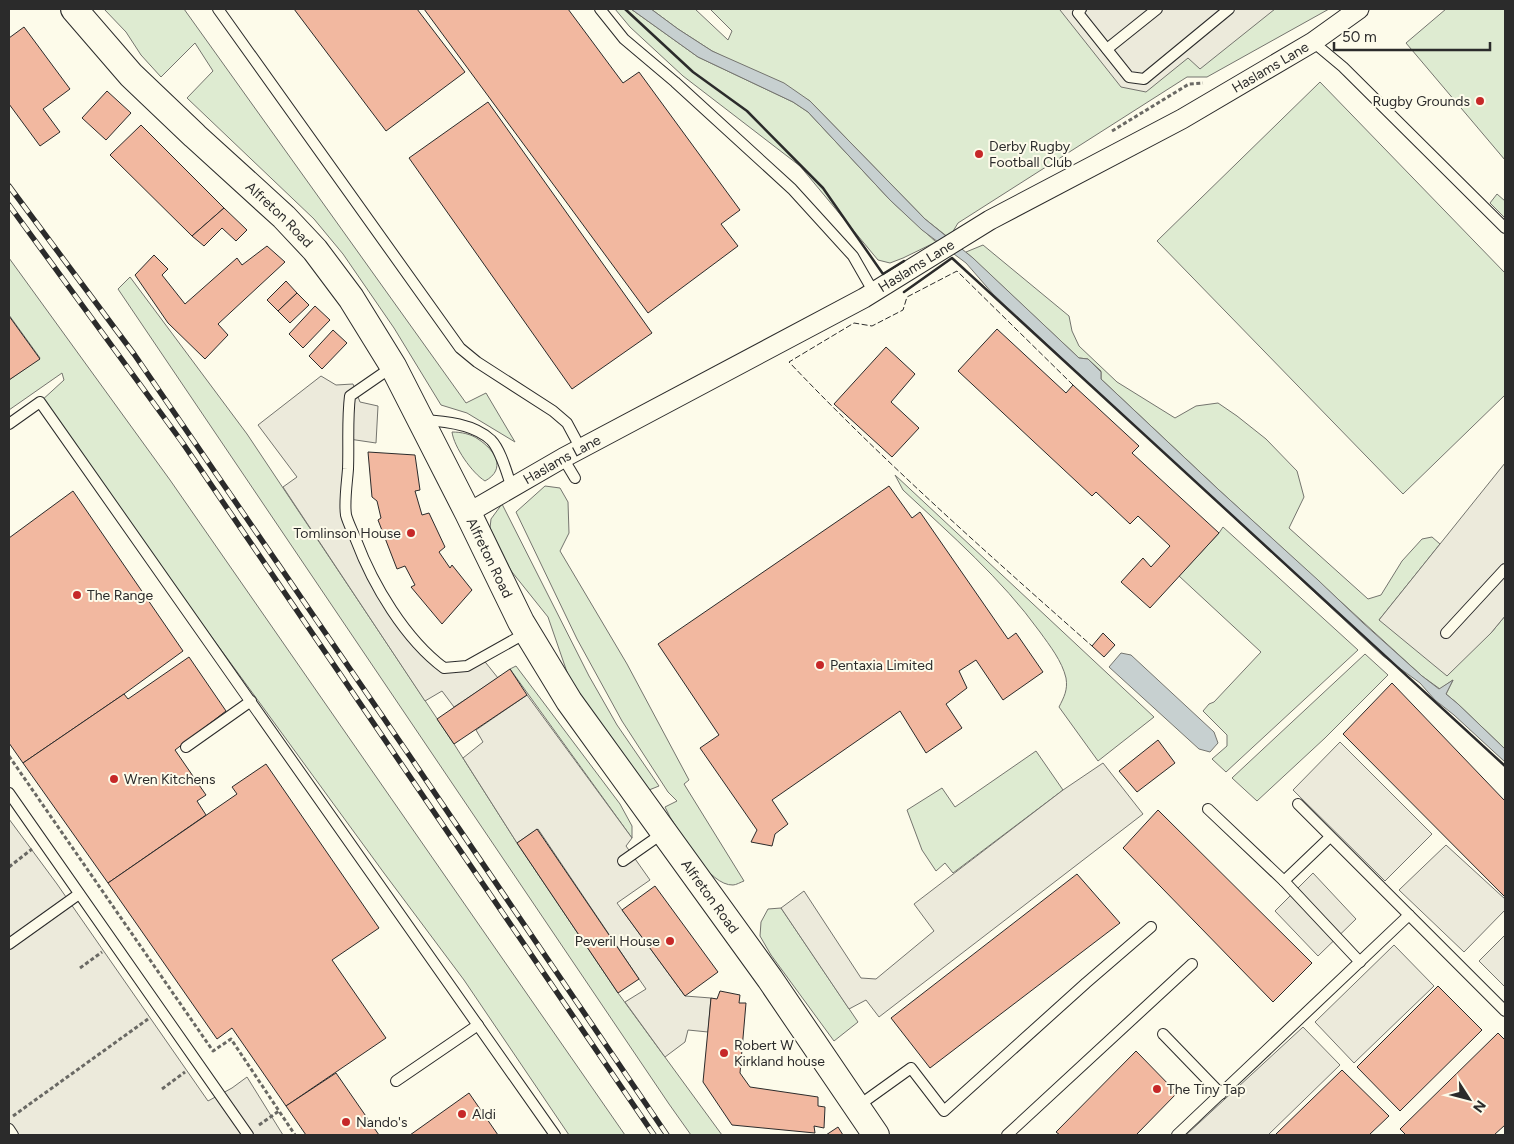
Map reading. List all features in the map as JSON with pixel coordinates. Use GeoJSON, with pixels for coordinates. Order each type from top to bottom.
{"type":"FeatureCollection","features":[{"type":"Feature","properties":{"kind":"street","name":"Alfreton Road"},"geometry":{"type":"LineString","coordinates":[[74,9],[132,75],[195,136],[284,217],[315,250],[351,298],[393,366],[527,633],[569,701],[770,979],[876,1135]]}},
{"type":"Feature","properties":{"kind":"street","name":"Haslams Lane"},"geometry":{"type":"LineString","coordinates":[[468,513],[563,458],[864,298],[990,220],[1182,119],[1313,42],[1359,9]]}},
{"type":"Feature","properties":{"kind":"lane"},"geometry":{"type":"LineString","coordinates":[[218,9],[460,348],[477,362],[553,411],[566,422],[581,450]]}},
{"type":"Feature","properties":{"kind":"lane"},"geometry":{"type":"LineString","coordinates":[[600,9],[624,39],[675,82],[792,189],[853,256],[873,291]]}},
{"type":"Feature","properties":{"kind":"lane"},"geometry":{"type":"LineString","coordinates":[[1081,9],[1078,14],[1129,77],[1144,79],[1229,9]]}},
{"type":"Feature","properties":{"kind":"lane"},"geometry":{"type":"LineString","coordinates":[[1107,49],[1158,9]]}},
{"type":"Feature","properties":{"kind":"lane"},"geometry":{"type":"LineString","coordinates":[[1313,42],[1343,67],[1505,228]]}},
{"type":"Feature","properties":{"kind":"lane"},"geometry":{"type":"LineString","coordinates":[[393,366],[350,396],[346,515],[366,567],[377,588],[410,634],[433,660],[444,668],[467,666],[527,633]]}},
{"type":"Feature","properties":{"kind":"lane"},"geometry":{"type":"LineString","coordinates":[[9,424],[40,402],[555,1135]]}},
{"type":"Feature","properties":{"kind":"lane"},"geometry":{"type":"LineString","coordinates":[[420,420],[456,424],[475,430],[492,441],[503,462],[512,488]]}},
{"type":"Feature","properties":{"kind":"lane"},"geometry":{"type":"LineString","coordinates":[[563,458],[576,478]]}},
{"type":"Feature","properties":{"kind":"lane"},"geometry":{"type":"LineString","coordinates":[[1446,634],[1505,569]]}},
{"type":"Feature","properties":{"kind":"lane"},"geometry":{"type":"LineString","coordinates":[[186,748],[251,701]]}},
{"type":"Feature","properties":{"kind":"lane"},"geometry":{"type":"LineString","coordinates":[[9,793],[248,1134]]}},
{"type":"Feature","properties":{"kind":"lane"},"geometry":{"type":"LineString","coordinates":[[1298,804],[1505,1011]]}},
{"type":"Feature","properties":{"kind":"lane"},"geometry":{"type":"LineString","coordinates":[[1208,809],[1284,881],[1360,962]]}},
{"type":"Feature","properties":{"kind":"lane"},"geometry":{"type":"LineString","coordinates":[[623,861],[663,833]]}},
{"type":"Feature","properties":{"kind":"lane"},"geometry":{"type":"LineString","coordinates":[[1284,881],[1330,837]]}},
{"type":"Feature","properties":{"kind":"lane"},"geometry":{"type":"LineString","coordinates":[[9,944],[79,894]]}},
{"type":"Feature","properties":{"kind":"lane"},"geometry":{"type":"LineString","coordinates":[[1177,1135],[1409,915]]}},
{"type":"Feature","properties":{"kind":"lane"},"geometry":{"type":"LineString","coordinates":[[857,1107],[911,1068],[944,1111],[1151,927]]}},
{"type":"Feature","properties":{"kind":"lane"},"geometry":{"type":"LineString","coordinates":[[1007,1135],[1192,964]]}},
{"type":"Feature","properties":{"kind":"lane"},"geometry":{"type":"LineString","coordinates":[[396,1082],[478,1024]]}},
{"type":"Feature","properties":{"kind":"lane"},"geometry":{"type":"LineString","coordinates":[[1163,1034],[1221,1094]]}},
{"type":"Feature","properties":{"kind":"lane"},"geometry":{"type":"LineString","coordinates":[[9,1129],[13,1135]]}},
{"type":"Feature","properties":{"kind":"path"},"geometry":{"type":"LineString","coordinates":[[9,756],[213,1050],[231,1039],[295,1135]]}},
{"type":"Feature","properties":{"kind":"path"},"geometry":{"type":"LineString","coordinates":[[9,1119],[177,998]]}},
{"type":"Feature","properties":{"kind":"path"},"geometry":{"type":"LineString","coordinates":[[248,1134],[278,1111]]}},
{"type":"Feature","properties":{"kind":"green space"},"geometry":{"type":"Polygon","coordinates":[[[104,9],[184,9],[466,403],[486,393],[515,442],[467,413],[441,405],[394,328],[343,254],[314,219],[187,98],[213,71],[195,43],[161,77],[141,55],[126,32],[104,9]]]}},
{"type":"Feature","properties":{"kind":"green space"},"geometry":{"type":"Polygon","coordinates":[[[615,9],[631,9],[698,57],[793,102],[808,112],[890,200],[936,242],[890,263],[878,260],[800,166],[683,76],[630,27],[615,9]]]}},
{"type":"Feature","properties":{"kind":"green space","name":"Derby Rugby Football Club"},"geometry":{"type":"Polygon","coordinates":[[[651,9],[695,9],[728,40],[732,31],[710,9],[1329,9],[1207,77],[1187,77],[958,223],[949,238],[925,219],[810,101],[712,51],[651,9]]]}},
{"type":"Feature","properties":{"kind":"green space","name":"Rugby Grounds"},"geometry":{"type":"Polygon","coordinates":[[[1446,9],[1505,9],[1505,160],[1406,43],[1446,9]]]}},
{"type":"Feature","properties":{"kind":"green space"},"geometry":{"type":"Polygon","coordinates":[[[1320,82],[1505,273],[1505,395],[1403,494],[1157,241],[1320,82]]]}},
{"type":"Feature","properties":{"kind":"green space"},"geometry":{"type":"Polygon","coordinates":[[[1497,194],[1505,201],[1505,218],[1490,203],[1497,194]]]}},
{"type":"Feature","properties":{"kind":"green space"},"geometry":{"type":"Polygon","coordinates":[[[983,245],[1069,316],[1072,331],[1079,346],[1117,382],[1175,418],[1196,406],[1218,403],[1266,439],[1297,471],[1304,497],[1289,528],[1368,599],[1381,595],[1402,561],[1422,539],[1432,537],[1440,544],[1379,620],[1491,633],[1505,616],[1505,749],[1446,694],[1453,680],[1440,689],[1422,676],[1101,379],[1101,371],[1088,359],[1079,358],[966,252],[983,245]]]}},
{"type":"Feature","properties":{"kind":"green space"},"geometry":{"type":"Polygon","coordinates":[[[9,258],[170,480],[625,1135],[569,1135],[464,980],[40,402],[64,380],[62,373],[9,410],[9,380],[40,358],[9,315],[9,258]]]}},
{"type":"Feature","properties":{"kind":"green space"},"geometry":{"type":"Polygon","coordinates":[[[130,277],[247,434],[618,993],[722,1135],[691,1135],[669,1104],[118,289],[130,277]]]}},
{"type":"Feature","properties":{"kind":"green space"},"geometry":{"type":"Polygon","coordinates":[[[452,432],[472,436],[484,443],[496,460],[496,471],[492,476],[485,481],[469,466],[456,445],[452,432]]]}},
{"type":"Feature","properties":{"kind":"green space"},"geometry":{"type":"Polygon","coordinates":[[[895,475],[1154,717],[1098,761],[1059,707],[1066,690],[1066,678],[1059,660],[1048,643],[1009,593],[903,490],[895,475]]]}},
{"type":"Feature","properties":{"kind":"green space"},"geometry":{"type":"Polygon","coordinates":[[[545,486],[560,488],[568,502],[569,533],[560,551],[627,664],[689,780],[684,784],[744,881],[733,885],[724,883],[706,869],[689,847],[665,807],[677,801],[668,792],[622,721],[577,639],[516,512],[545,486]]]}},
{"type":"Feature","properties":{"kind":"green space"},"geometry":{"type":"Polygon","coordinates":[[[502,504],[589,676],[617,725],[659,786],[649,790],[634,778],[568,675],[548,617],[512,572],[490,528],[491,519],[502,504]]]}},
{"type":"Feature","properties":{"kind":"green space"},"geometry":{"type":"Polygon","coordinates":[[[1223,527],[1358,650],[1226,772],[1212,759],[1227,746],[1227,735],[1203,711],[1209,704],[1214,702],[1261,652],[1179,576],[1223,527]]]}},
{"type":"Feature","properties":{"kind":"green space"},"geometry":{"type":"Polygon","coordinates":[[[1365,654],[1388,675],[1325,738],[1257,801],[1232,778],[1365,654]]]}},
{"type":"Feature","properties":{"kind":"green space"},"geometry":{"type":"Polygon","coordinates":[[[516,666],[620,804],[632,826],[632,838],[510,669],[516,666]]]}},
{"type":"Feature","properties":{"kind":"green space"},"geometry":{"type":"Polygon","coordinates":[[[1036,751],[1063,790],[953,873],[945,863],[936,871],[922,850],[907,810],[942,788],[955,807],[1036,751]]]}},
{"type":"Feature","properties":{"kind":"green space"},"geometry":{"type":"Polygon","coordinates":[[[781,908],[858,1022],[834,1041],[771,955],[760,936],[761,922],[768,909],[781,908]]]}},
{"type":"Feature","properties":{"kind":"shaded area"},"geometry":{"type":"Polygon","coordinates":[[[631,9],[651,9],[712,51],[784,83],[810,101],[925,219],[973,258],[1079,358],[1088,359],[1101,372],[1101,379],[1363,623],[1439,689],[1453,680],[1446,694],[1505,749],[1505,762],[1435,700],[1420,683],[1383,656],[993,294],[966,263],[922,230],[890,200],[808,112],[793,102],[698,57],[631,9]]]}},
{"type":"Feature","properties":{"kind":"shaded area"},"geometry":{"type":"Polygon","coordinates":[[[1061,9],[1275,9],[1200,69],[1188,58],[1146,92],[1121,87],[1061,9]]]}},
{"type":"Feature","properties":{"kind":"shaded area"},"geometry":{"type":"Polygon","coordinates":[[[321,376],[336,385],[353,384],[360,402],[378,406],[376,443],[349,439],[346,515],[377,589],[444,668],[482,658],[498,678],[454,707],[442,691],[425,701],[283,487],[297,477],[258,425],[321,376]]]}},
{"type":"Feature","properties":{"kind":"shaded area"},"geometry":{"type":"Polygon","coordinates":[[[1505,463],[1505,616],[1491,633],[1447,676],[1379,620],[1505,463]]]}},
{"type":"Feature","properties":{"kind":"shaded area"},"geometry":{"type":"Polygon","coordinates":[[[1121,653],[1131,655],[1214,732],[1218,743],[1210,752],[1199,749],[1109,667],[1121,653]]]}},
{"type":"Feature","properties":{"kind":"shaded area"},"geometry":{"type":"Polygon","coordinates":[[[527,695],[632,838],[626,846],[650,880],[617,903],[685,996],[711,998],[708,1032],[688,1030],[685,1042],[665,1057],[625,1002],[646,989],[538,829],[517,843],[463,758],[483,742],[476,730],[527,695]]]}},
{"type":"Feature","properties":{"kind":"shaded area"},"geometry":{"type":"Polygon","coordinates":[[[1340,742],[1432,834],[1385,881],[1293,790],[1340,742]]]}},
{"type":"Feature","properties":{"kind":"shaded area"},"geometry":{"type":"Polygon","coordinates":[[[1103,763],[1143,814],[879,1017],[866,1000],[849,1009],[781,908],[804,891],[861,978],[876,979],[934,931],[914,904],[1063,790],[1103,763]]]}},
{"type":"Feature","properties":{"kind":"shaded area"},"geometry":{"type":"Polygon","coordinates":[[[9,819],[57,884],[208,1101],[232,1088],[247,1077],[283,1135],[9,1135],[9,819]]]}},
{"type":"Feature","properties":{"kind":"shaded area"},"geometry":{"type":"Polygon","coordinates":[[[1446,845],[1505,899],[1505,910],[1464,952],[1399,890],[1446,845]]]}},
{"type":"Feature","properties":{"kind":"shaded area"},"geometry":{"type":"Polygon","coordinates":[[[1313,873],[1356,919],[1318,956],[1275,911],[1313,873]]]}},
{"type":"Feature","properties":{"kind":"shaded area"},"geometry":{"type":"Polygon","coordinates":[[[1505,935],[1505,987],[1479,961],[1505,935]]]}},
{"type":"Feature","properties":{"kind":"shaded area"},"geometry":{"type":"Polygon","coordinates":[[[1394,945],[1434,986],[1354,1063],[1315,1022],[1394,945]]]}},
{"type":"Feature","properties":{"kind":"shaded area"},"geometry":{"type":"Polygon","coordinates":[[[1303,1027],[1340,1065],[1268,1135],[1186,1135],[1303,1027]]]}},
{"type":"Feature","properties":{"kind":"building"},"geometry":{"type":"Polygon","coordinates":[[[294,9],[417,9],[465,72],[386,131],[294,9]]]}},
{"type":"Feature","properties":{"kind":"building"},"geometry":{"type":"Polygon","coordinates":[[[424,9],[568,9],[623,83],[639,72],[740,210],[721,224],[738,246],[648,313],[424,9]]]}},
{"type":"Feature","properties":{"kind":"building"},"geometry":{"type":"Polygon","coordinates":[[[24,27],[70,89],[43,109],[60,132],[40,146],[9,104],[9,38],[24,27]]]}},
{"type":"Feature","properties":{"kind":"building"},"geometry":{"type":"Polygon","coordinates":[[[107,91],[131,113],[106,140],[82,118],[107,91]]]}},
{"type":"Feature","properties":{"kind":"building"},"geometry":{"type":"Polygon","coordinates":[[[488,102],[652,333],[572,389],[409,158],[488,102]]]}},
{"type":"Feature","properties":{"kind":"building"},"geometry":{"type":"Polygon","coordinates":[[[141,125],[224,208],[192,236],[110,155],[141,125]]]}},
{"type":"Feature","properties":{"kind":"building"},"geometry":{"type":"Polygon","coordinates":[[[224,208],[247,230],[236,241],[222,228],[204,246],[192,236],[224,208]]]}},
{"type":"Feature","properties":{"kind":"building"},"geometry":{"type":"Polygon","coordinates":[[[267,246],[285,262],[218,324],[228,335],[205,359],[168,323],[135,275],[154,255],[168,269],[162,275],[185,304],[237,258],[242,265],[267,246]]]}},
{"type":"Feature","properties":{"kind":"building"},"geometry":{"type":"Polygon","coordinates":[[[286,281],[297,293],[278,311],[267,300],[286,281]]]}},
{"type":"Feature","properties":{"kind":"building"},"geometry":{"type":"Polygon","coordinates":[[[297,293],[309,305],[290,323],[278,311],[297,293]]]}},
{"type":"Feature","properties":{"kind":"building"},"geometry":{"type":"Polygon","coordinates":[[[315,306],[330,320],[303,348],[289,334],[315,306]]]}},
{"type":"Feature","properties":{"kind":"building"},"geometry":{"type":"Polygon","coordinates":[[[9,316],[40,359],[9,380],[9,316]]]}},
{"type":"Feature","properties":{"kind":"building"},"geometry":{"type":"Polygon","coordinates":[[[997,329],[1066,393],[1073,385],[1139,446],[1132,453],[1219,533],[1150,608],[1121,582],[1143,558],[1151,567],[1170,546],[1138,516],[1130,524],[1096,492],[1092,496],[958,371],[997,329]]]}},
{"type":"Feature","properties":{"kind":"building"},"geometry":{"type":"Polygon","coordinates":[[[333,330],[347,343],[322,369],[309,356],[333,330]]]}},
{"type":"Feature","properties":{"kind":"building"},"geometry":{"type":"Polygon","coordinates":[[[886,347],[915,374],[891,402],[919,428],[892,457],[834,404],[886,347]]]}},
{"type":"Feature","properties":{"kind":"building","name":"Tomlinson House"},"geometry":{"type":"Polygon","coordinates":[[[368,452],[415,455],[420,490],[415,491],[422,515],[429,513],[445,547],[439,552],[450,568],[452,565],[472,590],[442,624],[411,587],[415,585],[405,566],[397,569],[378,520],[381,518],[377,501],[372,497],[368,452]]]}},
{"type":"Feature","properties":{"kind":"building","name":"Pentaxia Limited"},"geometry":{"type":"Polygon","coordinates":[[[889,486],[912,518],[920,512],[1008,639],[1016,633],[1043,672],[1003,700],[976,660],[959,671],[967,688],[946,704],[962,728],[926,753],[900,711],[772,800],[788,824],[775,834],[772,846],[751,842],[757,830],[700,748],[719,735],[658,644],[889,486]]]}},
{"type":"Feature","properties":{"kind":"building","name":"The Range"},"geometry":{"type":"Polygon","coordinates":[[[73,491],[183,651],[23,763],[9,743],[9,538],[73,491]]]}},
{"type":"Feature","properties":{"kind":"building"},"geometry":{"type":"Polygon","coordinates":[[[1103,633],[1115,645],[1104,657],[1092,646],[1103,633]]]}},
{"type":"Feature","properties":{"kind":"building","name":"Wren Kitchens"},"geometry":{"type":"Polygon","coordinates":[[[189,657],[226,711],[175,750],[206,795],[197,801],[206,815],[108,883],[23,763],[124,694],[128,699],[189,657]]]}},
{"type":"Feature","properties":{"kind":"building"},"geometry":{"type":"Polygon","coordinates":[[[510,669],[527,695],[454,744],[437,719],[510,669]]]}},
{"type":"Feature","properties":{"kind":"building"},"geometry":{"type":"Polygon","coordinates":[[[1392,683],[1505,801],[1505,897],[1343,734],[1392,683]]]}},
{"type":"Feature","properties":{"kind":"building"},"geometry":{"type":"Polygon","coordinates":[[[1158,740],[1175,763],[1137,792],[1119,771],[1158,740]]]}},
{"type":"Feature","properties":{"kind":"building"},"geometry":{"type":"Polygon","coordinates":[[[266,764],[379,928],[332,960],[386,1038],[286,1106],[232,1028],[217,1039],[108,883],[237,794],[232,787],[266,764]]]}},
{"type":"Feature","properties":{"kind":"building"},"geometry":{"type":"Polygon","coordinates":[[[1158,810],[1312,963],[1273,1002],[1123,848],[1158,810]]]}},
{"type":"Feature","properties":{"kind":"building"},"geometry":{"type":"Polygon","coordinates":[[[537,829],[639,979],[618,993],[517,843],[537,829]]]}},
{"type":"Feature","properties":{"kind":"building"},"geometry":{"type":"Polygon","coordinates":[[[1077,874],[1120,923],[930,1068],[891,1018],[1077,874]]]}},
{"type":"Feature","properties":{"kind":"building","name":"Peveril House"},"geometry":{"type":"Polygon","coordinates":[[[655,886],[718,972],[685,996],[622,910],[655,886]]]}},
{"type":"Feature","properties":{"kind":"building"},"geometry":{"type":"Polygon","coordinates":[[[1438,986],[1482,1030],[1400,1111],[1357,1067],[1438,986]]]}},
{"type":"Feature","properties":{"kind":"building","name":"Robert W Kirkland house"},"geometry":{"type":"Polygon","coordinates":[[[720,991],[740,995],[739,1003],[746,1003],[740,1073],[750,1087],[818,1097],[818,1106],[825,1107],[824,1128],[814,1126],[815,1133],[732,1125],[703,1082],[711,998],[717,999],[720,991]]]}},
{"type":"Feature","properties":{"kind":"building"},"geometry":{"type":"Polygon","coordinates":[[[1498,1033],[1505,1040],[1505,1125],[1494,1135],[1406,1135],[1400,1129],[1498,1033]]]}},
{"type":"Feature","properties":{"kind":"building"},"geometry":{"type":"Polygon","coordinates":[[[1136,1051],[1177,1093],[1136,1135],[1060,1135],[1056,1132],[1136,1051]]]}},
{"type":"Feature","properties":{"kind":"building"},"geometry":{"type":"Polygon","coordinates":[[[1342,1070],[1389,1116],[1369,1135],[1275,1135],[1342,1070]]]}},
{"type":"Feature","properties":{"kind":"building"},"geometry":{"type":"Polygon","coordinates":[[[336,1073],[379,1135],[306,1135],[286,1106],[336,1073]]]}},
{"type":"Feature","properties":{"kind":"building","name":"Aldi"},"geometry":{"type":"Polygon","coordinates":[[[469,1093],[498,1135],[410,1135],[469,1093]]]}},
{"type":"Feature","properties":{"kind":"building"},"geometry":{"type":"Polygon","coordinates":[[[838,1127],[843,1135],[826,1135],[838,1127]]]}},
{"type":"Feature","properties":{"kind":"railway"},"geometry":{"type":"LineString","coordinates":[[9,186],[134,354],[667,1135]]}},
{"type":"Feature","properties":{"kind":"railway"},"geometry":{"type":"LineString","coordinates":[[9,205],[182,442],[654,1135]]}},
{"type":"Feature","properties":{"kind":"fence"},"geometry":{"type":"LineString","coordinates":[[1073,385],[957,271],[907,297],[903,310],[872,326],[854,323],[789,362],[899,472],[1092,646]]}},
{"type":"Feature","properties":{"kind":"wall"},"geometry":{"type":"LineString","coordinates":[[625,9],[693,72],[747,111],[823,188],[883,274],[904,261]]}},
{"type":"Feature","properties":{"kind":"wall"},"geometry":{"type":"LineString","coordinates":[[904,292],[952,258],[1505,766]]}},
{"type":"Feature","properties":{"kind":"place","name":"Rugby Grounds"},"geometry":{"type":"Point","coordinates":[1480,101]}},
{"type":"Feature","properties":{"kind":"place","name":"Derby Rugby Football Club"},"geometry":{"type":"Point","coordinates":[979,154]}},
{"type":"Feature","properties":{"kind":"place","name":"Tomlinson House"},"geometry":{"type":"Point","coordinates":[411,533]}},
{"type":"Feature","properties":{"kind":"place","name":"The Range"},"geometry":{"type":"Point","coordinates":[77,595]}},
{"type":"Feature","properties":{"kind":"place","name":"Pentaxia Limited"},"geometry":{"type":"Point","coordinates":[820,665]}},
{"type":"Feature","properties":{"kind":"place","name":"Wren Kitchens"},"geometry":{"type":"Point","coordinates":[114,779]}},
{"type":"Feature","properties":{"kind":"place","name":"Peveril House"},"geometry":{"type":"Point","coordinates":[670,941]}},
{"type":"Feature","properties":{"kind":"place","name":"Robert W Kirkland house"},"geometry":{"type":"Point","coordinates":[724,1053]}},
{"type":"Feature","properties":{"kind":"place","name":"The Tiny Tap"},"geometry":{"type":"Point","coordinates":[1157,1089]}},
{"type":"Feature","properties":{"kind":"place","name":"Aldi"},"geometry":{"type":"Point","coordinates":[462,1114]}},
{"type":"Feature","properties":{"kind":"place","name":"Nando's"},"geometry":{"type":"Point","coordinates":[346,1122]}}]}
